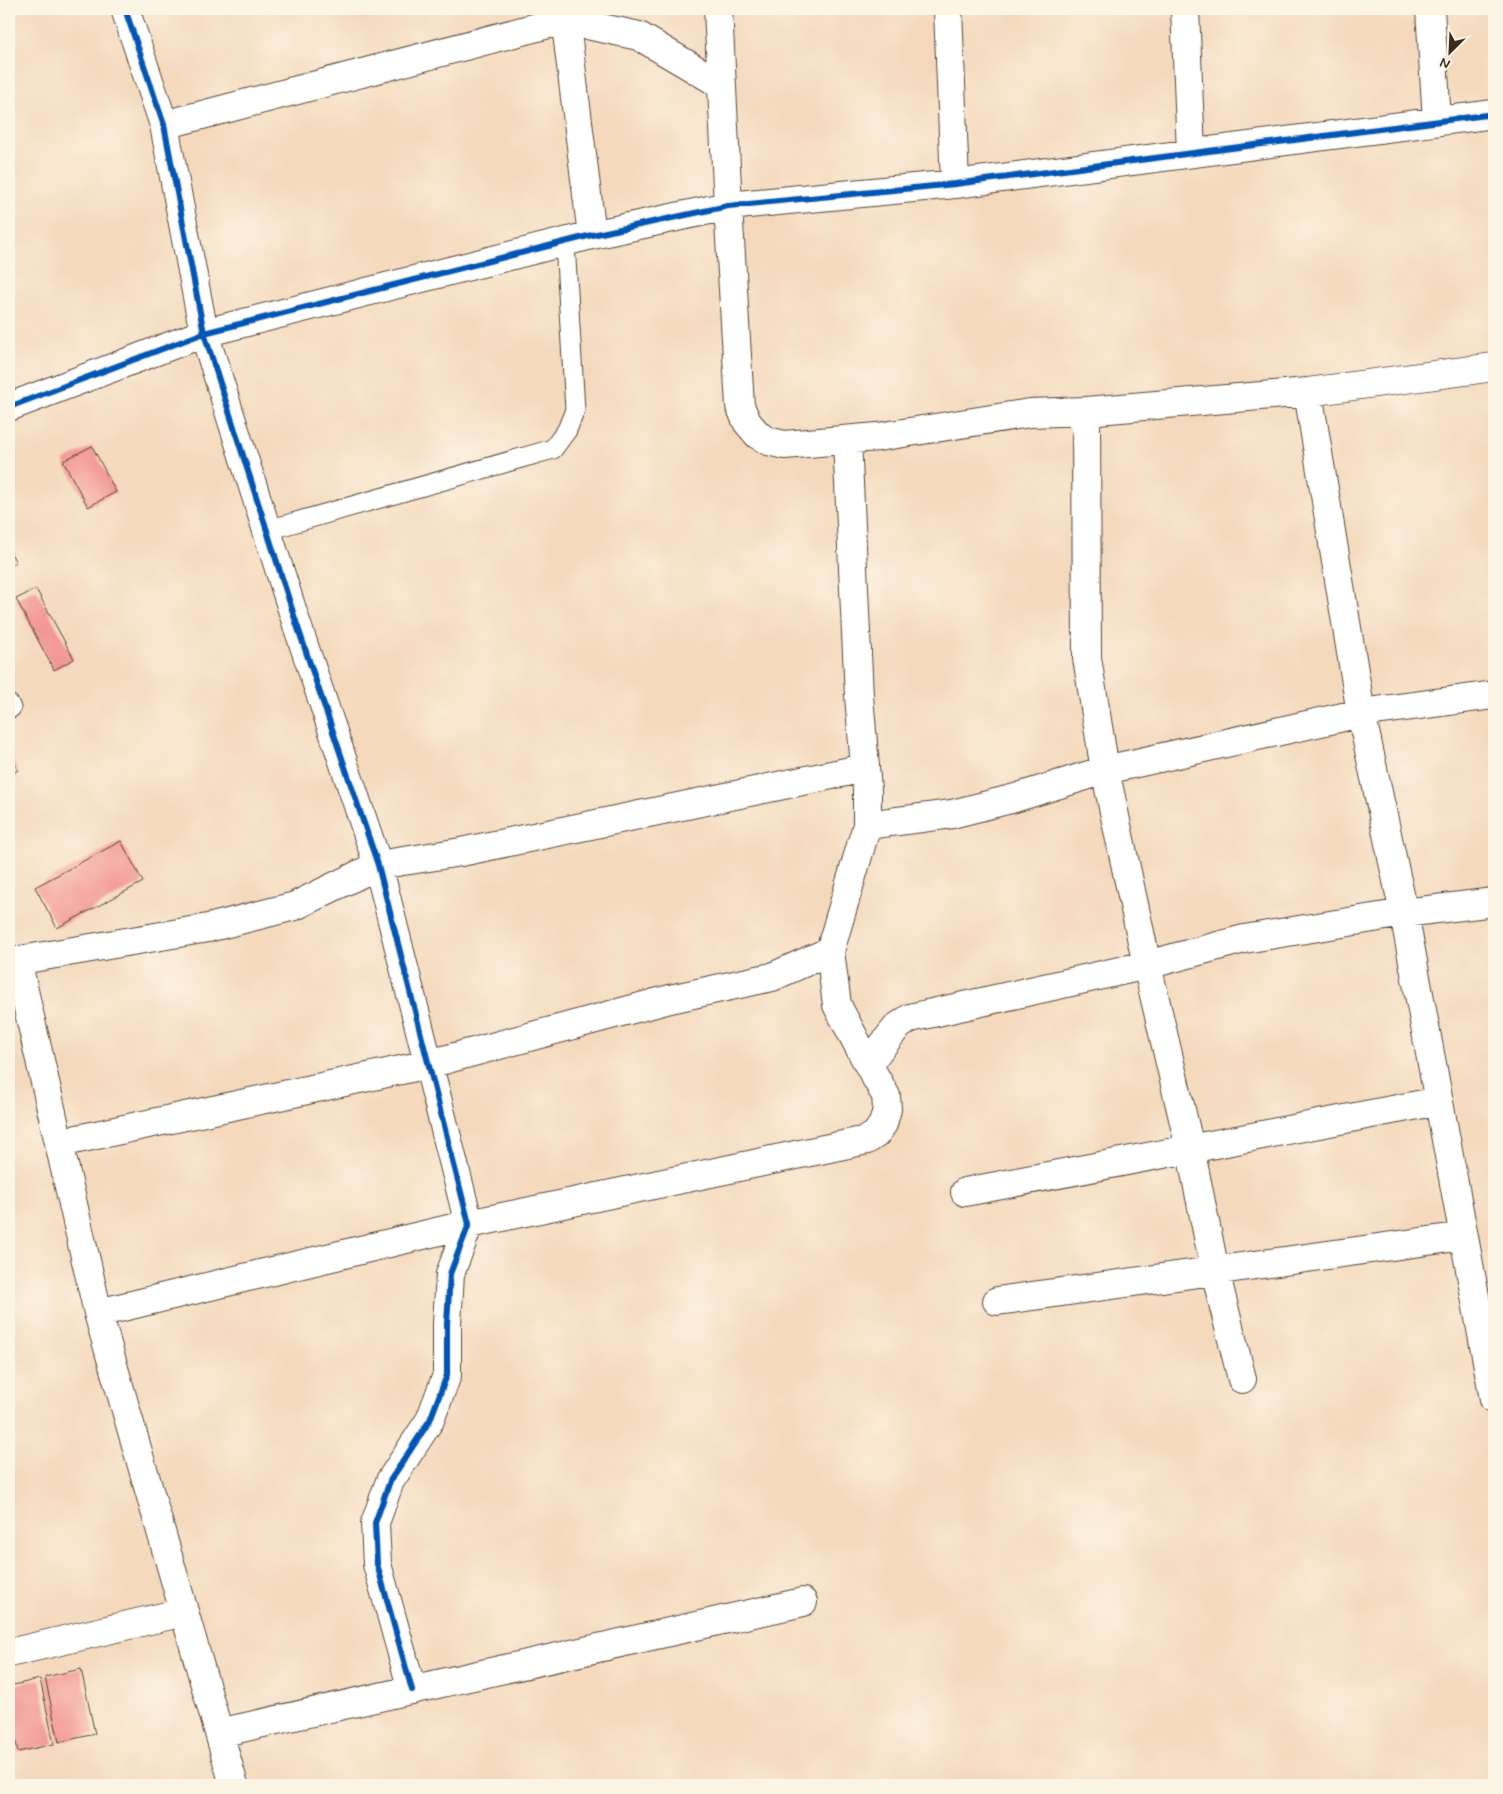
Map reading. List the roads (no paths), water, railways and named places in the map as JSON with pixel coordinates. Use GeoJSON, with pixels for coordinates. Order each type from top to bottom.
{"type":"FeatureCollection","features":[{"type":"Feature","properties":{"kind":"street"},"geometry":{"type":"LineString","coordinates":[[125,9],[164,125],[204,333],[297,625],[378,865],[469,1224],[450,1274],[447,1324],[447,1375],[430,1420],[390,1481],[375,1523],[377,1564],[412,1690]]}},
{"type":"Feature","properties":{"kind":"street"},"geometry":{"type":"LineString","coordinates":[[718,9],[740,406],[747,422],[758,435],[768,441],[784,445],[878,437],[1030,414],[1308,392],[1494,367]]}},
{"type":"Feature","properties":{"kind":"street"},"geometry":{"type":"LineString","coordinates":[[948,9],[955,184]]}},
{"type":"Feature","properties":{"kind":"street"},"geometry":{"type":"LineString","coordinates":[[1185,9],[1191,153]]}},
{"type":"Feature","properties":{"kind":"street"},"geometry":{"type":"LineString","coordinates":[[1430,9],[1437,121]]}},
{"type":"Feature","properties":{"kind":"street"},"geometry":{"type":"LineString","coordinates":[[164,125],[564,14],[639,36],[722,85]]}},
{"type":"Feature","properties":{"kind":"street"},"geometry":{"type":"LineString","coordinates":[[564,14],[592,235]]}},
{"type":"Feature","properties":{"kind":"street"},"geometry":{"type":"LineString","coordinates":[[9,407],[204,333],[592,235],[728,206],[955,184],[1494,114]]}},
{"type":"Feature","properties":{"kind":"street"},"geometry":{"type":"LineString","coordinates":[[1308,392],[1360,713],[1404,913],[1494,1399]]}},
{"type":"Feature","properties":{"kind":"street"},"geometry":{"type":"LineString","coordinates":[[1086,411],[1086,658],[1105,770],[1147,965],[1190,1148],[1215,1270],[1242,1379]]}},
{"type":"Feature","properties":{"kind":"street"},"geometry":{"type":"LineString","coordinates":[[98,1313],[469,1224],[867,1140],[876,1134],[883,1124],[887,1109],[886,1096],[837,1005],[830,951],[867,825],[847,440]]}},
{"type":"Feature","properties":{"kind":"street"},"geometry":{"type":"LineString","coordinates":[[867,825],[952,814],[1015,798],[1105,770],[1360,713],[1494,695]]}},
{"type":"Feature","properties":{"kind":"street"},"geometry":{"type":"LineString","coordinates":[[234,1785],[98,1313],[59,1143],[13,961],[208,928],[295,906],[337,887],[378,865],[461,852],[865,768]]}},
{"type":"Feature","properties":{"kind":"street"},"geometry":{"type":"LineString","coordinates":[[868,1064],[896,1027],[910,1018],[1147,965],[1244,940],[1404,913],[1494,902]]}},
{"type":"Feature","properties":{"kind":"street"},"geometry":{"type":"LineString","coordinates":[[59,1143],[429,1064],[670,999],[772,977],[830,951]]}},
{"type":"Feature","properties":{"kind":"street"},"geometry":{"type":"LineString","coordinates":[[965,1192],[1439,1101]]}},
{"type":"Feature","properties":{"kind":"street"},"geometry":{"type":"LineString","coordinates":[[997,1301],[1464,1236]]}},
{"type":"Feature","properties":{"kind":"street"},"geometry":{"type":"LineString","coordinates":[[219,1733],[802,1602]]}},
{"type":"Feature","properties":{"kind":"street"},"geometry":{"type":"LineString","coordinates":[[9,1653],[184,1612]]}},
{"type":"Feature","properties":{"kind":"lane"},"geometry":{"type":"LineString","coordinates":[[268,530],[552,449],[567,430],[575,410],[565,242]]}}]}
